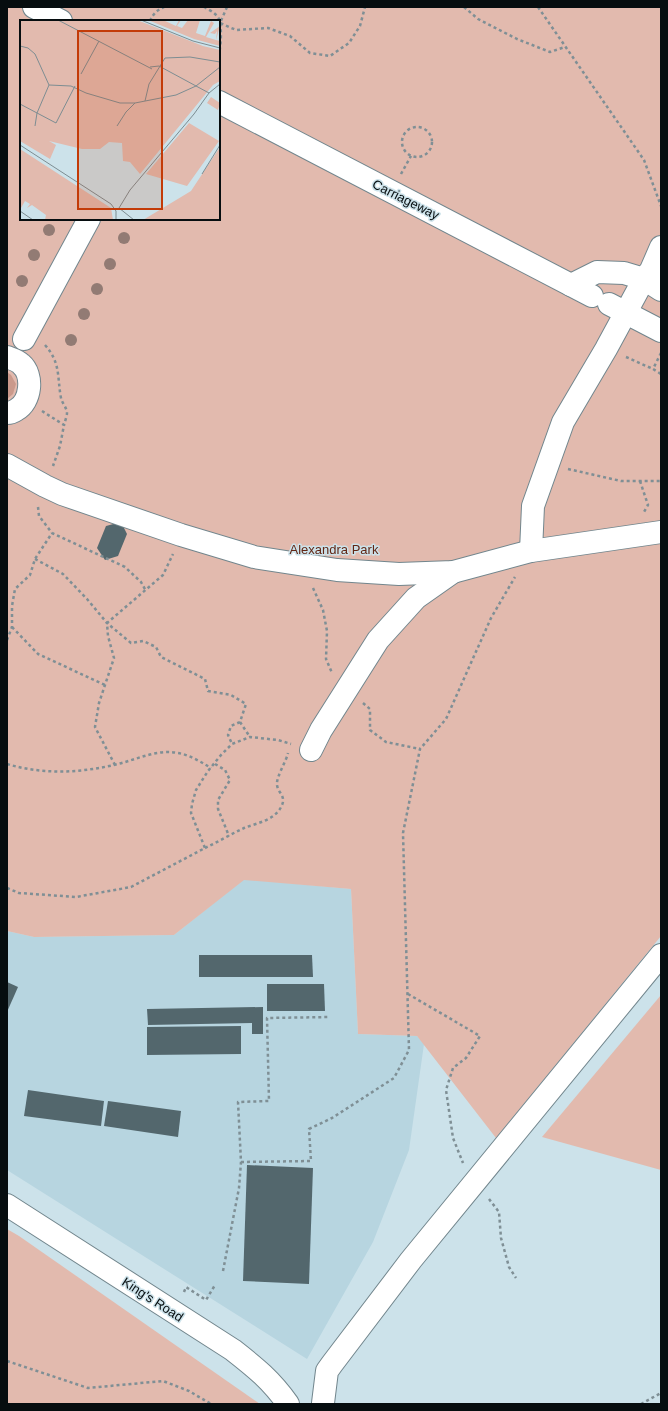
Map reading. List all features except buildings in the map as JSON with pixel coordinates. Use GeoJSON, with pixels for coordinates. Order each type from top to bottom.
{"type":"FeatureCollection","features":[{"type":"Feature","properties":{"kind":"street"},"geometry":{"type":"LineString","coordinates":[[34,7],[59,20]]}},
{"type":"Feature","properties":{"kind":"street","name":"Carriageway"},"geometry":{"type":"LineString","coordinates":[[220,103],[661,331]]}},
{"type":"Feature","properties":{"kind":"street"},"geometry":{"type":"LineString","coordinates":[[7,413],[16,411],[22,406],[28,392],[28,374],[22,365],[19,347],[88,220]]}},
{"type":"Feature","properties":{"kind":"street"},"geometry":{"type":"LineString","coordinates":[[652,284],[652,270],[661,247]]}},
{"type":"Feature","properties":{"kind":"street"},"geometry":{"type":"LineString","coordinates":[[571,285],[597,272],[624,273],[652,284]]}},
{"type":"Feature","properties":{"kind":"street"},"geometry":{"type":"LineString","coordinates":[[531,551],[533,506],[563,422],[606,349],[609,304],[652,284]]}},
{"type":"Feature","properties":{"kind":"street"},"geometry":{"type":"LineString","coordinates":[[7,465],[62,494],[181,535],[254,557],[337,570],[399,574],[453,572],[531,551],[661,532]]}},
{"type":"Feature","properties":{"kind":"street"},"geometry":{"type":"LineString","coordinates":[[301,747],[321,730],[378,640],[416,598],[453,572]]}},
{"type":"Feature","properties":{"kind":"street"},"geometry":{"type":"LineString","coordinates":[[323,1404],[327,1371],[411,1260],[661,955]]}},
{"type":"Feature","properties":{"kind":"street","name":"King's Road"},"geometry":{"type":"LineString","coordinates":[[7,1205],[233,1350],[262,1372],[280,1392],[288,1404]]}},
{"type":"Feature","properties":{"kind":"path"},"geometry":{"type":"LineString","coordinates":[[150,20],[159,9],[164,7]]}},
{"type":"Feature","properties":{"kind":"path"},"geometry":{"type":"LineString","coordinates":[[204,7],[214,12],[219,20]]}},
{"type":"Feature","properties":{"kind":"path"},"geometry":{"type":"LineString","coordinates":[[220,46],[220,23],[227,7]]}},
{"type":"Feature","properties":{"kind":"path"},"geometry":{"type":"LineString","coordinates":[[220,23],[236,30],[268,28],[290,36],[310,53],[330,56],[349,43],[360,26],[365,7]]}},
{"type":"Feature","properties":{"kind":"path"},"geometry":{"type":"LineString","coordinates":[[464,7],[478,19],[517,39],[550,52],[565,47]]}},
{"type":"Feature","properties":{"kind":"path"},"geometry":{"type":"LineString","coordinates":[[538,7],[644,160],[661,206]]}},
{"type":"Feature","properties":{"kind":"path"},"geometry":{"type":"LineString","coordinates":[[411,128],[421,128],[429,133],[432,143],[431,147],[425,155],[420,157],[411,156],[404,149],[402,144],[404,134],[411,128]]}},
{"type":"Feature","properties":{"kind":"path"},"geometry":{"type":"LineString","coordinates":[[403,172],[411,156]]}},
{"type":"Feature","properties":{"kind":"path"},"geometry":{"type":"LineString","coordinates":[[19,347],[40,340],[51,352],[57,363],[62,401],[67,412],[60,446],[38,506],[39,516],[52,533],[125,568],[141,582],[146,590]]}},
{"type":"Feature","properties":{"kind":"path"},"geometry":{"type":"LineString","coordinates":[[606,349],[653,368],[661,374]]}},
{"type":"Feature","properties":{"kind":"path"},"geometry":{"type":"LineString","coordinates":[[653,368],[661,353]]}},
{"type":"Feature","properties":{"kind":"path"},"geometry":{"type":"LineString","coordinates":[[25,400],[64,425]]}},
{"type":"Feature","properties":{"kind":"path"},"geometry":{"type":"LineString","coordinates":[[548,464],[621,481],[661,481]]}},
{"type":"Feature","properties":{"kind":"path"},"geometry":{"type":"LineString","coordinates":[[634,536],[648,505],[640,481]]}},
{"type":"Feature","properties":{"kind":"path"},"geometry":{"type":"LineString","coordinates":[[7,640],[12,627],[12,606],[15,589],[30,575],[35,559],[52,533]]}},
{"type":"Feature","properties":{"kind":"path"},"geometry":{"type":"LineString","coordinates":[[115,765],[95,727],[99,703],[114,658],[108,636],[108,623],[163,575],[170,563],[181,535]]}},
{"type":"Feature","properties":{"kind":"path"},"geometry":{"type":"LineString","coordinates":[[241,1162],[311,1161],[309,1129],[332,1118],[394,1078],[409,1050],[403,833],[420,749],[446,719],[491,618],[531,551]]}},
{"type":"Feature","properties":{"kind":"path"},"geometry":{"type":"LineString","coordinates":[[35,559],[63,574],[108,623],[130,643],[143,641],[156,647],[161,657],[205,679],[208,691],[231,695],[246,704],[240,722],[231,726],[228,735],[232,744]]}},
{"type":"Feature","properties":{"kind":"path"},"geometry":{"type":"LineString","coordinates":[[314,566],[312,586],[323,610],[327,631],[326,659],[335,680],[370,709],[370,730],[386,742],[420,749]]}},
{"type":"Feature","properties":{"kind":"path"},"geometry":{"type":"LineString","coordinates":[[12,627],[38,654],[105,685]]}},
{"type":"Feature","properties":{"kind":"path"},"geometry":{"type":"LineString","coordinates":[[240,722],[250,737]]}},
{"type":"Feature","properties":{"kind":"path"},"geometry":{"type":"LineString","coordinates":[[205,848],[191,813],[192,804],[196,790],[211,768],[232,744],[250,737],[278,740],[301,747]]}},
{"type":"Feature","properties":{"kind":"path"},"geometry":{"type":"LineString","coordinates":[[7,888],[19,893],[76,897],[130,887],[244,828],[271,817],[277,812],[284,799],[278,788],[277,780],[288,756],[301,747]]}},
{"type":"Feature","properties":{"kind":"path"},"geometry":{"type":"LineString","coordinates":[[7,764],[23,769],[47,772],[75,771],[115,765],[151,754],[164,752],[178,753],[192,758],[211,768]]}},
{"type":"Feature","properties":{"kind":"path"},"geometry":{"type":"LineString","coordinates":[[215,764],[224,770],[230,780],[218,800],[218,809],[229,836]]}},
{"type":"Feature","properties":{"kind":"path"},"geometry":{"type":"LineString","coordinates":[[408,994],[480,1036],[466,1058],[453,1068],[446,1090],[453,1138],[465,1167]]}},
{"type":"Feature","properties":{"kind":"path"},"geometry":{"type":"LineString","coordinates":[[223,1271],[239,1188],[241,1162],[238,1102],[269,1101],[267,1018],[330,1017]]}},
{"type":"Feature","properties":{"kind":"path"},"geometry":{"type":"LineString","coordinates":[[485,1194],[499,1212],[501,1238],[509,1267],[516,1278]]}},
{"type":"Feature","properties":{"kind":"path"},"geometry":{"type":"LineString","coordinates":[[180,1298],[186,1287],[206,1300],[215,1286]]}},
{"type":"Feature","properties":{"kind":"path"},"geometry":{"type":"LineString","coordinates":[[7,1362],[88,1388],[163,1381],[189,1391],[211,1404]]}},
{"type":"Feature","properties":{"kind":"path"},"geometry":{"type":"LineString","coordinates":[[641,1404],[661,1393]]}},
{"type":"Feature","properties":{"kind":"shaded area"},"geometry":{"type":"Polygon","coordinates":[[[7,372],[11,375],[16,384],[13,394],[7,399],[7,372]]]}},
{"type":"Feature","properties":{"kind":"shaded area"},"geometry":{"type":"Polygon","coordinates":[[[244,879],[351,889],[358,1034],[417,1036],[424,1044],[409,1150],[373,1242],[307,1359],[7,1170],[7,931],[34,937],[174,935],[244,879]]]}},
{"type":"Feature","properties":{"kind":"green space","name":"Alexandra Park"},"geometry":{"type":"Polygon","coordinates":[[[7,7],[661,7],[661,936],[496,1138],[417,1036],[358,1034],[351,889],[244,880],[174,935],[34,937],[7,931],[7,7]]]}},
{"type":"Feature","properties":{"kind":"green space"},"geometry":{"type":"Polygon","coordinates":[[[661,995],[661,1170],[542,1137],[661,995]]]}},
{"type":"Feature","properties":{"kind":"green space"},"geometry":{"type":"Polygon","coordinates":[[[7,1229],[19,1236],[260,1404],[7,1404],[7,1229]]]}}]}
